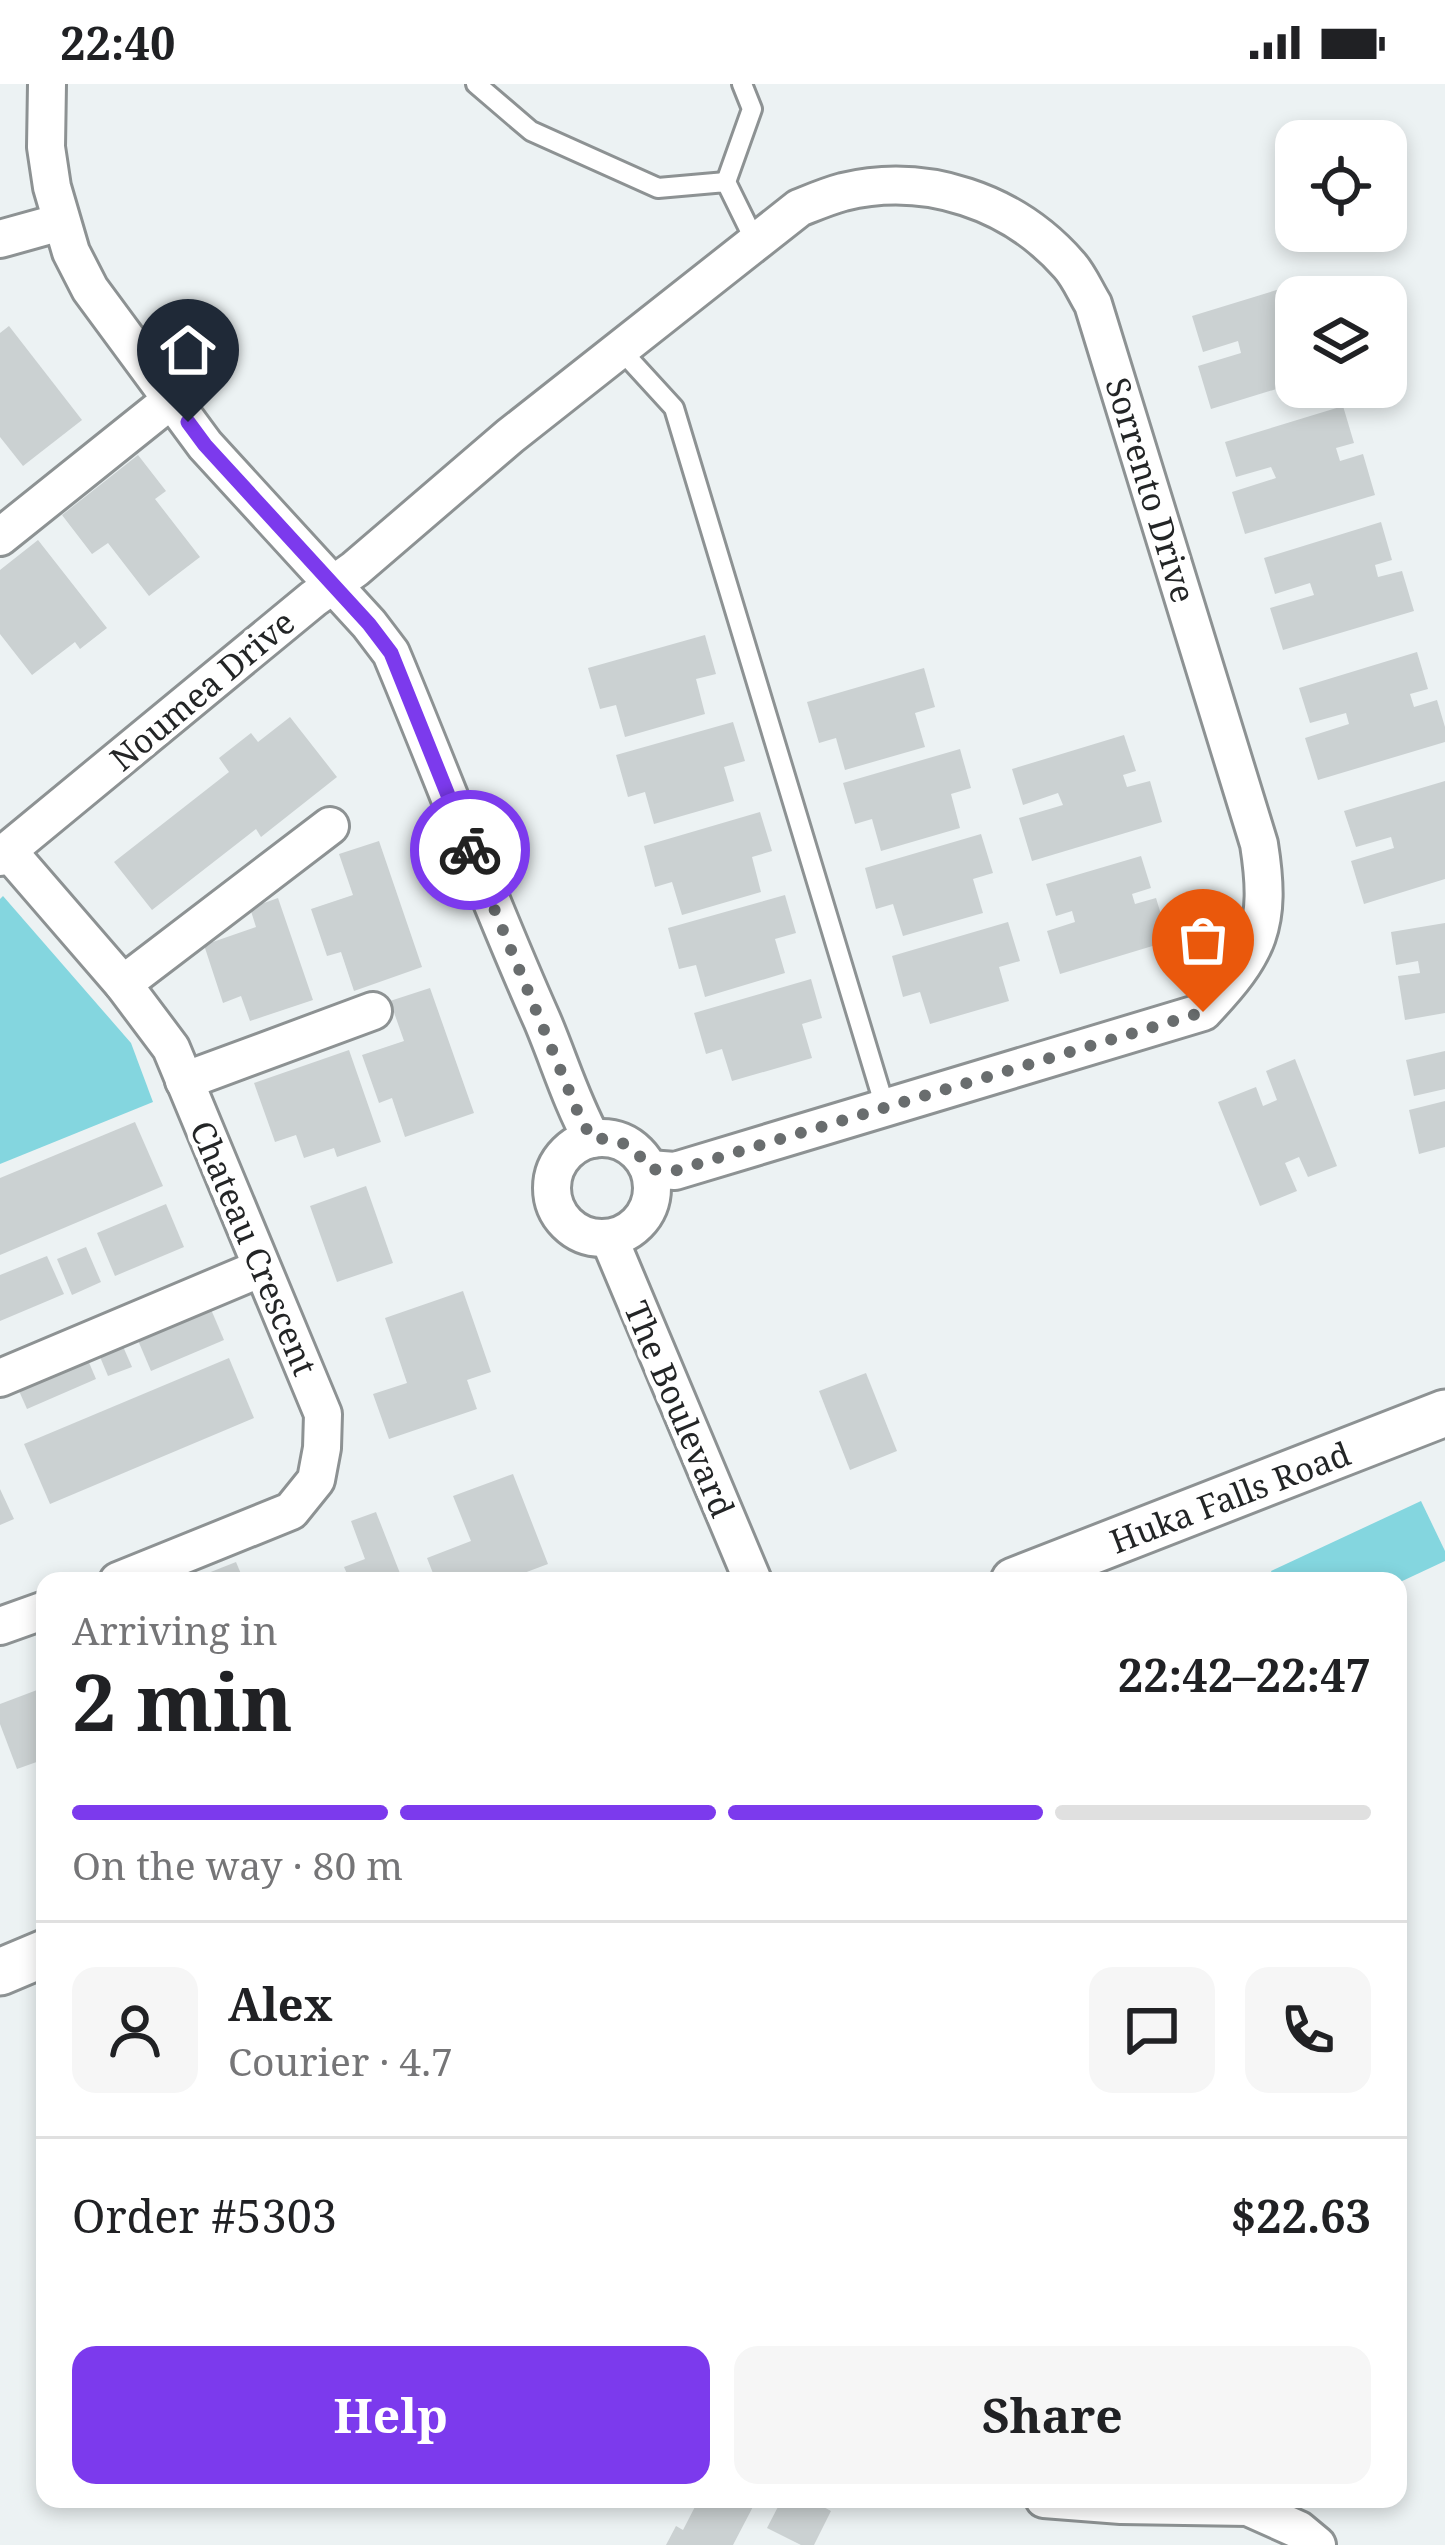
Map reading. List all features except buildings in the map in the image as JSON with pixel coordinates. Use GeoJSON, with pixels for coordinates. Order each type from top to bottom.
{"type":"FeatureCollection","features":[{"type":"Feature","properties":{"kind":"street"},"geometry":{"type":"LineString","coordinates":[[47,84],[46,146],[61,222],[90,289],[205,445],[391,653],[503,934],[592,1139]]}},
{"type":"Feature","properties":{"kind":"street","name":"Sorrento Drive"},"geometry":{"type":"LineString","coordinates":[[334,584],[510,436],[800,208],[844,192],[888,186],[932,188],[973,197],[1043,240],[1072,268],[1093,304],[1259,844],[1266,886],[1259,938],[1232,981],[1203,1012],[674,1171],[649,1169]]}},
{"type":"Feature","properties":{"kind":"street"},"geometry":{"type":"LineString","coordinates":[[0,238],[61,222]]}},
{"type":"Feature","properties":{"kind":"street"},"geometry":{"type":"LineString","coordinates":[[0,537],[172,400]]}},
{"type":"Feature","properties":{"kind":"street","name":"Noumea Drive"},"geometry":{"type":"LineString","coordinates":[[4,854],[334,584]]}},
{"type":"Feature","properties":{"kind":"street"},"geometry":{"type":"LineString","coordinates":[[123,984],[330,826]]}},
{"type":"Feature","properties":{"kind":"street","name":"Chateau Crescent"},"geometry":{"type":"LineString","coordinates":[[4,854],[123,984],[172,1048],[323,1414],[316,1480],[290,1511],[140,1572]]}},
{"type":"Feature","properties":{"kind":"street"},"geometry":{"type":"LineString","coordinates":[[184,1081],[373,1012]]}},
{"type":"Feature","properties":{"kind":"street"},"geometry":{"type":"LineString","coordinates":[[592,1139],[626,1143],[649,1169],[649,1206],[640,1221],[609,1238],[591,1237],[562,1219],[551,1187],[563,1156],[592,1139]]}},
{"type":"Feature","properties":{"kind":"street","name":"The Boulevard"},"geometry":{"type":"LineString","coordinates":[[609,1238],[749,1572]]}},
{"type":"Feature","properties":{"kind":"street"},"geometry":{"type":"LineString","coordinates":[[0,1378],[261,1268]]}},
{"type":"Feature","properties":{"kind":"street","name":"Huka Falls Road"},"geometry":{"type":"LineString","coordinates":[[1037,1572],[1445,1413]]}},
{"type":"Feature","properties":{"kind":"street"},"geometry":{"type":"LineString","coordinates":[[0,1627],[36,1613]]}},
{"type":"Feature","properties":{"kind":"street"},"geometry":{"type":"LineString","coordinates":[[0,1972],[36,1957]]}},
{"type":"Feature","properties":{"kind":"street"},"geometry":{"type":"LineString","coordinates":[[1250,2508],[1300,2530],[1317,2545]]}},
{"type":"Feature","properties":{"kind":"lane"},"geometry":{"type":"LineString","coordinates":[[476,84],[531,131],[658,188],[726,182]]}},
{"type":"Feature","properties":{"kind":"lane"},"geometry":{"type":"LineString","coordinates":[[742,84],[752,109],[726,182],[755,241]]}},
{"type":"Feature","properties":{"kind":"lane"},"geometry":{"type":"LineString","coordinates":[[620,349],[674,408],[885,1107]]}},
{"type":"Feature","properties":{"kind":"shaded area"},"geometry":{"type":"Polygon","coordinates":[[[3,896],[131,1043],[153,1102],[0,1164],[0,899],[3,896]]]}},
{"type":"Feature","properties":{"kind":"shaded area"},"geometry":{"type":"Polygon","coordinates":[[[1421,1501],[1445,1551],[1445,1561],[1407,1579],[1407,1572],[1271,1571],[1421,1501]]]}},
{"type":"Feature","properties":{"kind":"way so far"},"geometry":{"type":"LineString","coordinates":[[470,850],[592,1139],[626,1143],[649,1169],[674,1171],[1203,1012]]}},
{"type":"Feature","properties":{"kind":"route"},"geometry":{"type":"LineString","coordinates":[[188,422],[391,653],[470,850]]}}]}
